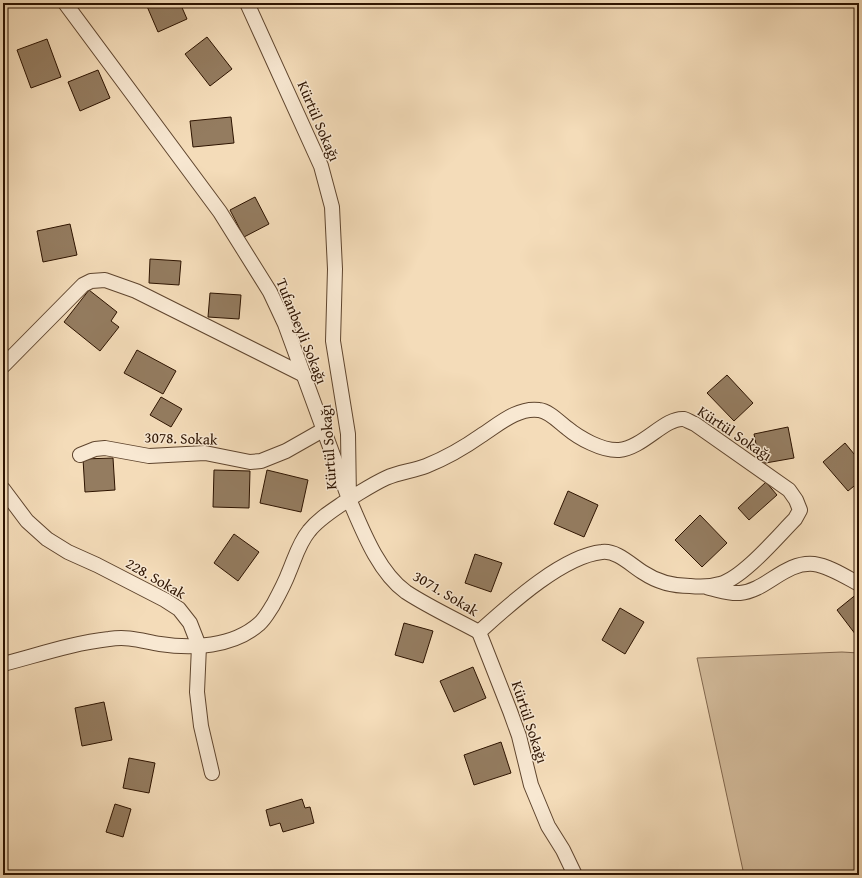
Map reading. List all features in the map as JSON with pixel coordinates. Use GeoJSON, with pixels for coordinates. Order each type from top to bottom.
{"type":"FeatureCollection","features":[{"type":"Feature","properties":{"kind":"street","name":"Tufanbeyli Sokağı"},"geometry":{"type":"LineString","coordinates":[[65,3],[220,212],[270,292],[304,375],[348,499]]}},
{"type":"Feature","properties":{"kind":"street","name":"Kürtül Sokağı"},"geometry":{"type":"LineString","coordinates":[[247,3],[321,166],[332,207],[335,269],[333,341],[348,434],[348,499],[386,478],[425,466],[444,458],[465,447],[515,414],[529,409],[541,410],[554,417],[586,441],[618,450],[633,447],[663,426],[674,421],[684,419],[695,424],[789,490],[796,500],[800,510],[795,519],[747,567],[734,578],[721,584],[704,587],[665,584],[651,577],[617,555],[603,551],[582,557],[543,579],[518,598],[479,632],[521,743],[531,785],[548,826],[563,850],[574,875]]}},
{"type":"Feature","properties":{"kind":"street"},"geometry":{"type":"LineString","coordinates":[[3,366],[83,285],[91,281],[105,280],[136,291],[304,375]]}},
{"type":"Feature","properties":{"kind":"street","name":"3078. Sokak"},"geometry":{"type":"LineString","coordinates":[[80,455],[95,449],[105,448],[149,456],[205,453],[250,462],[261,462],[286,451],[323,430]]}},
{"type":"Feature","properties":{"kind":"street","name":"228. Sokak"},"geometry":{"type":"LineString","coordinates":[[3,489],[27,521],[46,539],[68,552],[159,596],[179,609],[190,622],[199,646],[197,692],[201,726],[212,773]]}},
{"type":"Feature","properties":{"kind":"street"},"geometry":{"type":"LineString","coordinates":[[3,664],[80,644],[111,638],[133,638],[179,647],[199,646],[218,643],[250,631],[260,624],[280,592],[299,547],[308,532],[320,520],[348,499]]}},
{"type":"Feature","properties":{"kind":"street","name":"3071. Sokak"},"geometry":{"type":"LineString","coordinates":[[348,499],[368,542],[379,561],[391,577],[405,591],[479,632]]}},
{"type":"Feature","properties":{"kind":"street"},"geometry":{"type":"LineString","coordinates":[[704,587],[730,593],[741,593],[757,587],[785,570],[802,565],[814,564],[829,569],[859,584]]}},
{"type":"Feature","properties":{"kind":"shaded area"},"geometry":{"type":"Polygon","coordinates":[[[842,652],[859,653],[859,875],[744,875],[697,658],[842,652]]]}},
{"type":"Feature","properties":{"kind":"building"},"geometry":{"type":"Polygon","coordinates":[[[180,3],[187,19],[158,32],[146,4],[180,3]]]}},
{"type":"Feature","properties":{"kind":"building"},"geometry":{"type":"Polygon","coordinates":[[[207,37],[232,69],[210,86],[185,54],[207,37]]]}},
{"type":"Feature","properties":{"kind":"building"},"geometry":{"type":"Polygon","coordinates":[[[47,39],[61,77],[31,88],[17,50],[47,39]]]}},
{"type":"Feature","properties":{"kind":"building"},"geometry":{"type":"Polygon","coordinates":[[[98,70],[110,98],[80,111],[68,82],[98,70]]]}},
{"type":"Feature","properties":{"kind":"building"},"geometry":{"type":"Polygon","coordinates":[[[231,117],[234,143],[193,147],[190,121],[231,117]]]}},
{"type":"Feature","properties":{"kind":"building"},"geometry":{"type":"Polygon","coordinates":[[[255,197],[269,224],[244,237],[230,210],[255,197]]]}},
{"type":"Feature","properties":{"kind":"building"},"geometry":{"type":"Polygon","coordinates":[[[70,224],[77,255],[43,262],[37,231],[70,224]]]}},
{"type":"Feature","properties":{"kind":"building"},"geometry":{"type":"Polygon","coordinates":[[[150,259],[181,261],[179,285],[149,283],[150,259]]]}},
{"type":"Feature","properties":{"kind":"building"},"geometry":{"type":"Polygon","coordinates":[[[89,290],[117,312],[111,321],[119,327],[100,351],[64,322],[89,290]]]}},
{"type":"Feature","properties":{"kind":"building"},"geometry":{"type":"Polygon","coordinates":[[[210,293],[241,295],[239,319],[208,317],[210,293]]]}},
{"type":"Feature","properties":{"kind":"building"},"geometry":{"type":"Polygon","coordinates":[[[137,350],[176,371],[163,394],[124,373],[137,350]]]}},
{"type":"Feature","properties":{"kind":"building"},"geometry":{"type":"Polygon","coordinates":[[[727,375],[753,403],[734,421],[707,393],[727,375]]]}},
{"type":"Feature","properties":{"kind":"building"},"geometry":{"type":"Polygon","coordinates":[[[161,397],[182,409],[171,427],[150,415],[161,397]]]}},
{"type":"Feature","properties":{"kind":"building"},"geometry":{"type":"Polygon","coordinates":[[[788,427],[794,458],[760,464],[754,434],[788,427]]]}},
{"type":"Feature","properties":{"kind":"building"},"geometry":{"type":"Polygon","coordinates":[[[845,443],[859,460],[859,482],[848,491],[823,462],[845,443]]]}},
{"type":"Feature","properties":{"kind":"building"},"geometry":{"type":"Polygon","coordinates":[[[113,458],[115,490],[85,492],[83,459],[113,458]]]}},
{"type":"Feature","properties":{"kind":"building"},"geometry":{"type":"Polygon","coordinates":[[[214,470],[250,471],[249,508],[213,507],[214,470]]]}},
{"type":"Feature","properties":{"kind":"building"},"geometry":{"type":"Polygon","coordinates":[[[267,470],[308,480],[301,512],[260,503],[267,470]]]}},
{"type":"Feature","properties":{"kind":"building"},"geometry":{"type":"Polygon","coordinates":[[[766,482],[777,495],[749,520],[738,508],[766,482]]]}},
{"type":"Feature","properties":{"kind":"building"},"geometry":{"type":"Polygon","coordinates":[[[568,491],[598,505],[584,537],[554,524],[568,491]]]}},
{"type":"Feature","properties":{"kind":"building"},"geometry":{"type":"Polygon","coordinates":[[[700,515],[727,543],[702,567],[675,540],[700,515]]]}},
{"type":"Feature","properties":{"kind":"building"},"geometry":{"type":"Polygon","coordinates":[[[234,534],[259,552],[238,581],[214,563],[234,534]]]}},
{"type":"Feature","properties":{"kind":"building"},"geometry":{"type":"Polygon","coordinates":[[[475,554],[502,563],[491,592],[465,583],[475,554]]]}},
{"type":"Feature","properties":{"kind":"building"},"geometry":{"type":"Polygon","coordinates":[[[858,593],[859,594],[859,639],[837,610],[858,593]]]}},
{"type":"Feature","properties":{"kind":"building"},"geometry":{"type":"Polygon","coordinates":[[[620,608],[644,622],[625,654],[602,640],[620,608]]]}},
{"type":"Feature","properties":{"kind":"building"},"geometry":{"type":"Polygon","coordinates":[[[404,623],[433,631],[423,663],[395,655],[404,623]]]}},
{"type":"Feature","properties":{"kind":"building"},"geometry":{"type":"Polygon","coordinates":[[[473,667],[486,698],[454,712],[440,681],[473,667]]]}},
{"type":"Feature","properties":{"kind":"building"},"geometry":{"type":"Polygon","coordinates":[[[104,702],[112,740],[82,746],[75,708],[104,702]]]}},
{"type":"Feature","properties":{"kind":"building"},"geometry":{"type":"Polygon","coordinates":[[[501,742],[511,773],[474,785],[464,755],[501,742]]]}},
{"type":"Feature","properties":{"kind":"building"},"geometry":{"type":"Polygon","coordinates":[[[129,758],[155,763],[149,793],[123,788],[129,758]]]}},
{"type":"Feature","properties":{"kind":"building"},"geometry":{"type":"Polygon","coordinates":[[[302,799],[305,808],[310,807],[314,823],[283,832],[280,823],[270,826],[266,810],[302,799]]]}},
{"type":"Feature","properties":{"kind":"building"},"geometry":{"type":"Polygon","coordinates":[[[115,804],[131,809],[123,837],[106,832],[115,804]]]}}]}
